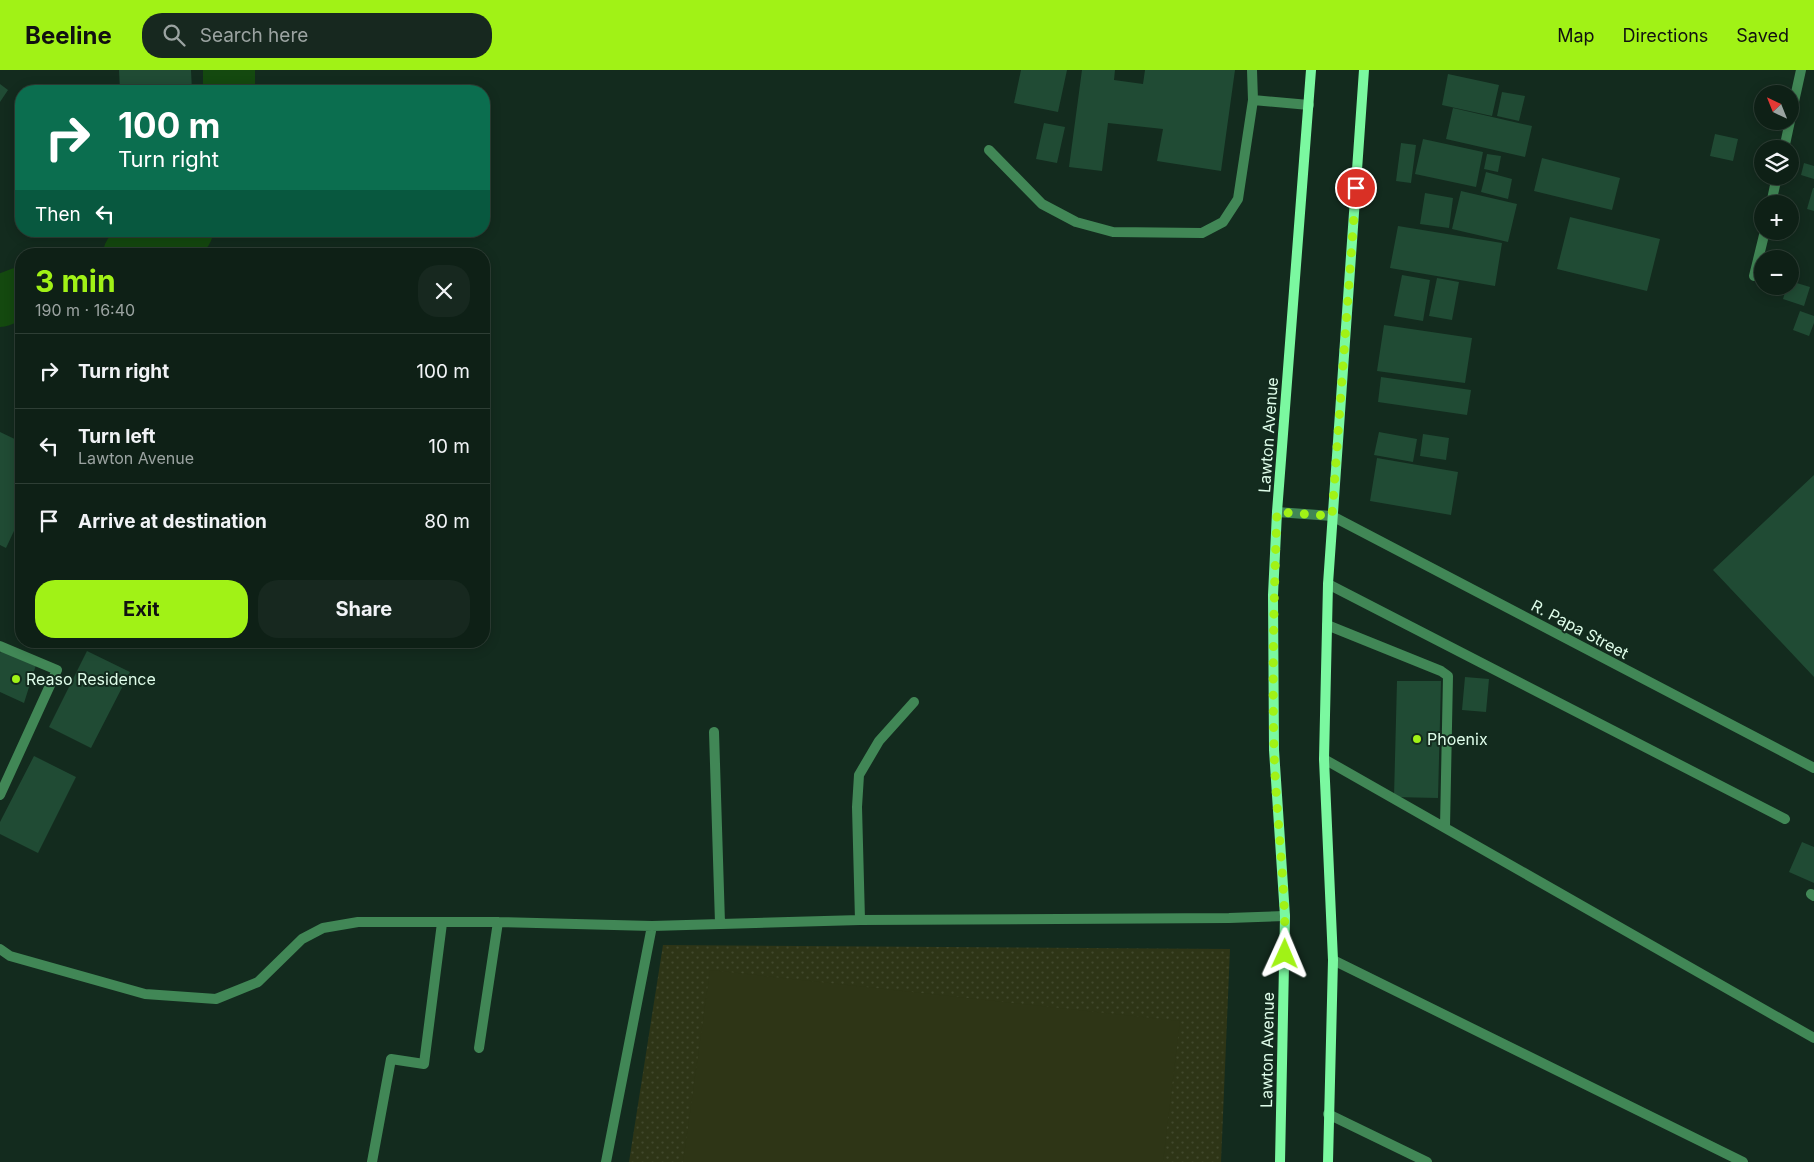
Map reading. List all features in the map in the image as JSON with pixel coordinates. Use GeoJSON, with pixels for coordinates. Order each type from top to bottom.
{"type":"FeatureCollection","features":[{"type":"Feature","properties":{"kind":"main road","name":"Lawton Avenue"},"geometry":{"type":"LineString","coordinates":[[1280,1162],[1286,916],[1274,750],[1273,595],[1277,512],[1311,70]]}},
{"type":"Feature","properties":{"kind":"main road"},"geometry":{"type":"LineString","coordinates":[[1328,1162],[1333,960],[1324,759],[1328,584],[1364,70]]}},
{"type":"Feature","properties":{"kind":"street"},"geometry":{"type":"LineString","coordinates":[[989,150],[1042,204],[1076,222],[1113,232],[1202,233],[1223,222],[1238,199],[1254,100],[1252,70]]}},
{"type":"Feature","properties":{"kind":"street"},"geometry":{"type":"LineString","coordinates":[[1798,85],[1802,70]]}},
{"type":"Feature","properties":{"kind":"street"},"geometry":{"type":"LineString","coordinates":[[1254,100],[1309,105]]}},
{"type":"Feature","properties":{"kind":"street"},"geometry":{"type":"LineString","coordinates":[[1277,512],[1332,516]]}},
{"type":"Feature","properties":{"kind":"street","name":"R. Papa Street"},"geometry":{"type":"LineString","coordinates":[[1332,516],[1814,768]]}},
{"type":"Feature","properties":{"kind":"street"},"geometry":{"type":"LineString","coordinates":[[1328,584],[1785,819]]}},
{"type":"Feature","properties":{"kind":"street"},"geometry":{"type":"LineString","coordinates":[[1327,624],[1442,671],[1448,676],[1446,827]]}},
{"type":"Feature","properties":{"kind":"street"},"geometry":{"type":"LineString","coordinates":[[0,646],[57,670],[0,795]]}},
{"type":"Feature","properties":{"kind":"street"},"geometry":{"type":"LineString","coordinates":[[860,920],[857,807],[859,775],[879,741],[914,702]]}},
{"type":"Feature","properties":{"kind":"street"},"geometry":{"type":"LineString","coordinates":[[714,732],[720,923]]}},
{"type":"Feature","properties":{"kind":"street"},"geometry":{"type":"LineString","coordinates":[[1324,759],[1814,1038]]}},
{"type":"Feature","properties":{"kind":"street"},"geometry":{"type":"LineString","coordinates":[[0,950],[10,956],[145,994],[216,999],[258,982],[302,938],[322,928],[358,922],[498,922],[652,926],[860,920],[1099,920],[1286,916]]}},
{"type":"Feature","properties":{"kind":"street"},"geometry":{"type":"LineString","coordinates":[[479,1048],[498,922]]}},
{"type":"Feature","properties":{"kind":"street"},"geometry":{"type":"LineString","coordinates":[[372,1162],[391,1059],[424,1064],[442,923]]}},
{"type":"Feature","properties":{"kind":"street"},"geometry":{"type":"LineString","coordinates":[[606,1162],[652,926]]}},
{"type":"Feature","properties":{"kind":"street"},"geometry":{"type":"LineString","coordinates":[[1333,960],[1743,1162]]}},
{"type":"Feature","properties":{"kind":"street"},"geometry":{"type":"LineString","coordinates":[[1328,1114],[1426,1162]]}},
{"type":"Feature","properties":{"kind":"green space"},"geometry":{"type":"Polygon","coordinates":[[[663,945],[1230,949],[1221,1162],[629,1162],[663,945]]]}},
{"type":"Feature","properties":{"kind":"green space"},"geometry":{"type":"Polygon","coordinates":[[[710,970],[1180,1021],[1163,1162],[683,1162],[710,970]]]}},
{"type":"Feature","properties":{"kind":"building"},"geometry":{"type":"Polygon","coordinates":[[[119,70],[191,70],[192,85],[120,85],[119,70]]]}},
{"type":"Feature","properties":{"kind":"building"},"geometry":{"type":"Polygon","coordinates":[[[1021,70],[1067,70],[1058,112],[1014,103],[1021,70]]]}},
{"type":"Feature","properties":{"kind":"building"},"geometry":{"type":"Polygon","coordinates":[[[1082,70],[1115,70],[1114,80],[1143,84],[1145,70],[1235,70],[1221,171],[1157,161],[1163,129],[1108,123],[1102,171],[1069,167],[1082,70]]]}},
{"type":"Feature","properties":{"kind":"building"},"geometry":{"type":"Polygon","coordinates":[[[1448,74],[1499,85],[1492,116],[1442,105],[1448,74]]]}},
{"type":"Feature","properties":{"kind":"building"},"geometry":{"type":"Polygon","coordinates":[[[0,84],[8,90],[0,102],[0,84]]]}},
{"type":"Feature","properties":{"kind":"building"},"geometry":{"type":"Polygon","coordinates":[[[1502,92],[1525,96],[1519,121],[1497,116],[1502,92]]]}},
{"type":"Feature","properties":{"kind":"building"},"geometry":{"type":"Polygon","coordinates":[[[1453,108],[1532,126],[1525,157],[1446,139],[1453,108]]]}},
{"type":"Feature","properties":{"kind":"building"},"geometry":{"type":"Polygon","coordinates":[[[1044,123],[1065,127],[1057,163],[1036,159],[1044,123]]]}},
{"type":"Feature","properties":{"kind":"building"},"geometry":{"type":"Polygon","coordinates":[[[1715,134],[1738,139],[1733,161],[1710,156],[1715,134]]]}},
{"type":"Feature","properties":{"kind":"building"},"geometry":{"type":"Polygon","coordinates":[[[1423,139],[1483,152],[1476,187],[1415,174],[1423,139]]]}},
{"type":"Feature","properties":{"kind":"building"},"geometry":{"type":"Polygon","coordinates":[[[1401,143],[1416,145],[1411,183],[1396,181],[1401,143]]]}},
{"type":"Feature","properties":{"kind":"building"},"geometry":{"type":"Polygon","coordinates":[[[1487,154],[1501,156],[1498,172],[1484,169],[1487,154]]]}},
{"type":"Feature","properties":{"kind":"building"},"geometry":{"type":"Polygon","coordinates":[[[1542,158],[1620,178],[1612,210],[1534,191],[1542,158]]]}},
{"type":"Feature","properties":{"kind":"building"},"geometry":{"type":"Polygon","coordinates":[[[1804,163],[1814,166],[1814,179],[1801,175],[1804,163]]]}},
{"type":"Feature","properties":{"kind":"building"},"geometry":{"type":"Polygon","coordinates":[[[1486,172],[1512,179],[1508,199],[1481,192],[1486,172]]]}},
{"type":"Feature","properties":{"kind":"building"},"geometry":{"type":"Polygon","coordinates":[[[1814,188],[1814,211],[1807,209],[1814,188]]]}},
{"type":"Feature","properties":{"kind":"building"},"geometry":{"type":"Polygon","coordinates":[[[1461,191],[1517,204],[1508,242],[1452,229],[1461,191]]]}},
{"type":"Feature","properties":{"kind":"building"},"geometry":{"type":"Polygon","coordinates":[[[1425,193],[1453,198],[1449,228],[1420,224],[1425,193]]]}},
{"type":"Feature","properties":{"kind":"building"},"geometry":{"type":"Polygon","coordinates":[[[1570,217],[1660,239],[1647,291],[1557,269],[1570,217]]]}},
{"type":"Feature","properties":{"kind":"building"},"geometry":{"type":"Polygon","coordinates":[[[1398,226],[1502,243],[1495,286],[1390,268],[1398,226]]]}},
{"type":"Feature","properties":{"kind":"building"},"geometry":{"type":"Polygon","coordinates":[[[1402,275],[1430,280],[1423,321],[1394,316],[1402,275]]]}},
{"type":"Feature","properties":{"kind":"building"},"geometry":{"type":"Polygon","coordinates":[[[1437,278],[1459,282],[1452,320],[1429,316],[1437,278]]]}},
{"type":"Feature","properties":{"kind":"building"},"geometry":{"type":"Polygon","coordinates":[[[1799,284],[1810,287],[1804,306],[1783,299],[1784,295],[1799,295],[1799,284]]]}},
{"type":"Feature","properties":{"kind":"building"},"geometry":{"type":"Polygon","coordinates":[[[1800,311],[1814,316],[1814,323],[1809,336],[1793,330],[1800,311]]]}},
{"type":"Feature","properties":{"kind":"building"},"geometry":{"type":"Polygon","coordinates":[[[1384,325],[1472,338],[1465,383],[1377,371],[1384,325]]]}},
{"type":"Feature","properties":{"kind":"building"},"geometry":{"type":"Polygon","coordinates":[[[1381,377],[1471,390],[1467,415],[1378,402],[1381,377]]]}},
{"type":"Feature","properties":{"kind":"building"},"geometry":{"type":"Polygon","coordinates":[[[0,432],[15,439],[15,529],[6,548],[0,545],[0,432]]]}},
{"type":"Feature","properties":{"kind":"building"},"geometry":{"type":"Polygon","coordinates":[[[1379,432],[1417,439],[1413,462],[1374,455],[1379,432]]]}},
{"type":"Feature","properties":{"kind":"building"},"geometry":{"type":"Polygon","coordinates":[[[1423,434],[1449,438],[1446,460],[1420,456],[1423,434]]]}},
{"type":"Feature","properties":{"kind":"building"},"geometry":{"type":"Polygon","coordinates":[[[1377,458],[1458,472],[1451,515],[1370,501],[1377,458]]]}},
{"type":"Feature","properties":{"kind":"building"},"geometry":{"type":"Polygon","coordinates":[[[1814,475],[1814,677],[1713,570],[1814,475]]]}},
{"type":"Feature","properties":{"kind":"building","name":"Reaso Residence"},"geometry":{"type":"Polygon","coordinates":[[[2,649],[36,665],[24,703],[0,692],[0,653],[2,649]]]}},
{"type":"Feature","properties":{"kind":"building"},"geometry":{"type":"Polygon","coordinates":[[[87,651],[130,672],[91,748],[49,727],[87,651]]]}},
{"type":"Feature","properties":{"kind":"building"},"geometry":{"type":"Polygon","coordinates":[[[1465,677],[1489,679],[1486,712],[1462,710],[1465,677]]]}},
{"type":"Feature","properties":{"kind":"building","name":"Phoenix"},"geometry":{"type":"Polygon","coordinates":[[[1397,681],[1441,681],[1438,798],[1394,797],[1397,681]]]}},
{"type":"Feature","properties":{"kind":"building"},"geometry":{"type":"Polygon","coordinates":[[[34,756],[76,777],[38,853],[0,834],[0,822],[34,756]]]}},
{"type":"Feature","properties":{"kind":"building"},"geometry":{"type":"Polygon","coordinates":[[[1802,842],[1814,847],[1814,883],[1789,872],[1802,842]]]}},
{"type":"Feature","properties":{"kind":"waterway"},"geometry":{"type":"LineString","coordinates":[[229,70],[229,85]]}},
{"type":"Feature","properties":{"kind":"waterway"},"geometry":{"type":"LineString","coordinates":[[144,248],[172,237]]}},
{"type":"Feature","properties":{"kind":"waterway"},"geometry":{"type":"LineString","coordinates":[[0,301],[15,295]]}},
{"type":"Feature","properties":{"kind":"place","name":"Reaso Residence"},"geometry":{"type":"Point","coordinates":[16,679]}},
{"type":"Feature","properties":{"kind":"place","name":"Phoenix"},"geometry":{"type":"Point","coordinates":[1417,739]}},
{"type":"Feature","properties":{"kind":"route"},"geometry":{"type":"LineString","coordinates":[[1285,954],[1286,916],[1274,750],[1273,595],[1277,512],[1332,516],[1356,188]]}}]}
